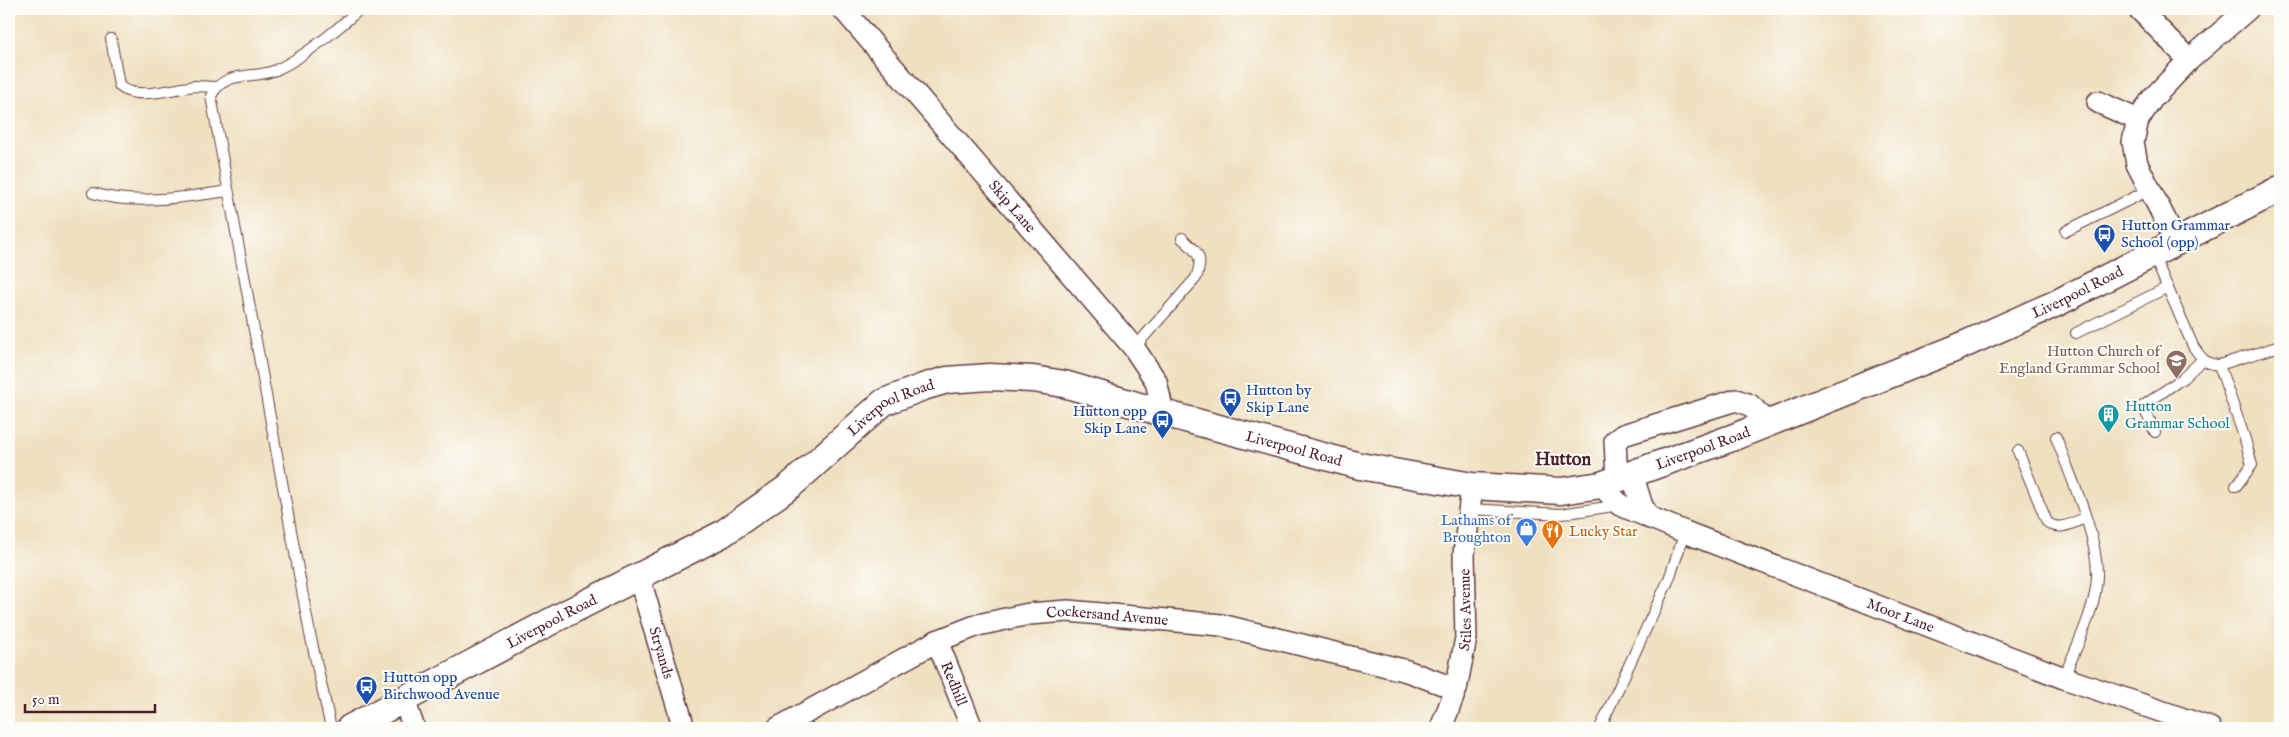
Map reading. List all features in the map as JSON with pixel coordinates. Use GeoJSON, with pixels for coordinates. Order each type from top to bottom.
{"type":"FeatureCollection","features":[{"type":"Feature","properties":{"kind":"street","name":"Skip Lane"},"geometry":{"type":"LineString","coordinates":[[843,9],[1134,348],[1156,381],[1163,414]]}},
{"type":"Feature","properties":{"kind":"street"},"geometry":{"type":"LineString","coordinates":[[2139,9],[2190,60]]}},
{"type":"Feature","properties":{"kind":"street"},"geometry":{"type":"LineString","coordinates":[[2176,241],[2137,164],[2133,142],[2138,120],[2152,99],[2190,60],[2248,9]]}},
{"type":"Feature","properties":{"kind":"street"},"geometry":{"type":"LineString","coordinates":[[2098,102],[2138,120]]}},
{"type":"Feature","properties":{"kind":"street","name":"Liverpool Road"},"geometry":{"type":"LineString","coordinates":[[350,728],[558,617],[722,534],[790,486],[884,402],[947,380],[989,377],[1033,379],[1064,384],[1163,414],[1360,466],[1470,498],[1560,491],[1616,479],[1728,439],[1954,349],[2057,303],[2176,241],[2279,195]]}},
{"type":"Feature","properties":{"kind":"street"},"geometry":{"type":"LineString","coordinates":[[1650,518],[1642,506],[1616,479],[1615,441],[1623,435],[1736,400],[1750,405],[1767,422]]}},
{"type":"Feature","properties":{"kind":"street","name":"Moor Lane"},"geometry":{"type":"LineString","coordinates":[[1616,479],[1620,505],[1650,518],[2064,678],[2210,728]]}},
{"type":"Feature","properties":{"kind":"street","name":"Stiles Avenue"},"geometry":{"type":"LineString","coordinates":[[1441,728],[1456,689],[1466,638],[1464,555],[1470,498]]}},
{"type":"Feature","properties":{"kind":"street","name":"Stryands"},"geometry":{"type":"LineString","coordinates":[[639,577],[684,728]]}},
{"type":"Feature","properties":{"kind":"street","name":"Cockersand Avenue"},"geometry":{"type":"LineString","coordinates":[[778,728],[937,641],[978,625],[1029,614],[1068,611],[1221,625],[1407,671],[1456,689]]}},
{"type":"Feature","properties":{"kind":"street","name":"Redhill"},"geometry":{"type":"LineString","coordinates":[[937,641],[972,728]]}},
{"type":"Feature","properties":{"kind":"street"},"geometry":{"type":"LineString","coordinates":[[404,700],[414,728]]}},
{"type":"Feature","properties":{"kind":"lane"},"geometry":{"type":"LineString","coordinates":[[331,728],[310,634],[211,96],[216,87],[224,80],[235,76],[273,71],[294,60],[360,9]]}},
{"type":"Feature","properties":{"kind":"lane"},"geometry":{"type":"LineString","coordinates":[[111,38],[118,85],[122,90],[138,94],[198,86],[216,87]]}},
{"type":"Feature","properties":{"kind":"lane"},"geometry":{"type":"LineString","coordinates":[[2066,231],[2150,190]]}},
{"type":"Feature","properties":{"kind":"lane"},"geometry":{"type":"LineString","coordinates":[[93,193],[110,199],[131,199],[191,196],[228,191]]}},
{"type":"Feature","properties":{"kind":"lane"},"geometry":{"type":"LineString","coordinates":[[1134,348],[1196,278],[1200,266],[1199,254],[1182,238]]}},
{"type":"Feature","properties":{"kind":"lane"},"geometry":{"type":"LineString","coordinates":[[2152,254],[2193,346],[2202,360],[2210,364],[2219,365],[2280,346]]}},
{"type":"Feature","properties":{"kind":"lane"},"geometry":{"type":"LineString","coordinates":[[2076,333],[2168,287]]}},
{"type":"Feature","properties":{"kind":"lane"},"geometry":{"type":"LineString","coordinates":[[2155,432],[2143,406],[2184,378],[2202,360]]}},
{"type":"Feature","properties":{"kind":"lane"},"geometry":{"type":"LineString","coordinates":[[2219,365],[2245,439],[2252,465],[2236,486]]}},
{"type":"Feature","properties":{"kind":"lane"},"geometry":{"type":"LineString","coordinates":[[2056,437],[2094,540],[2097,576],[2090,608],[2064,678]]}},
{"type":"Feature","properties":{"kind":"lane"},"geometry":{"type":"LineString","coordinates":[[2018,450],[2047,522],[2053,527],[2061,528],[2085,518]]}},
{"type":"Feature","properties":{"kind":"lane"},"geometry":{"type":"LineString","coordinates":[[1470,498],[1560,514],[1620,505]]}},
{"type":"Feature","properties":{"kind":"lane"},"geometry":{"type":"LineString","coordinates":[[1600,728],[1669,579],[1685,532]]}},
{"type":"Feature","properties":{"kind":"place","name":"Hutton Grammar School (opp)"},"geometry":{"type":"Point","coordinates":[2105,253]}},
{"type":"Feature","properties":{"kind":"place","name":"Hutton Church of England Grammar School"},"geometry":{"type":"Point","coordinates":[2176,379]}},
{"type":"Feature","properties":{"kind":"place","name":"Hutton by Skip Lane"},"geometry":{"type":"Point","coordinates":[1230,418]}},
{"type":"Feature","properties":{"kind":"place","name":"Hutton Grammar School"},"geometry":{"type":"Point","coordinates":[2109,434]}},
{"type":"Feature","properties":{"kind":"place","name":"Hutton opp Skip Lane"},"geometry":{"type":"Point","coordinates":[1163,439]}},
{"type":"Feature","properties":{"kind":"place","name":"Lathams of Broughton"},"geometry":{"type":"Point","coordinates":[1527,548]}},
{"type":"Feature","properties":{"kind":"place","name":"Lucky Star"},"geometry":{"type":"Point","coordinates":[1553,550]}},
{"type":"Feature","properties":{"kind":"place","name":"Hutton opp Birchwood Avenue"},"geometry":{"type":"Point","coordinates":[367,705]}},
{"type":"Feature","properties":{"kind":"district","name":"Hutton"},"geometry":{"type":"Point","coordinates":[1563,460]}}]}
